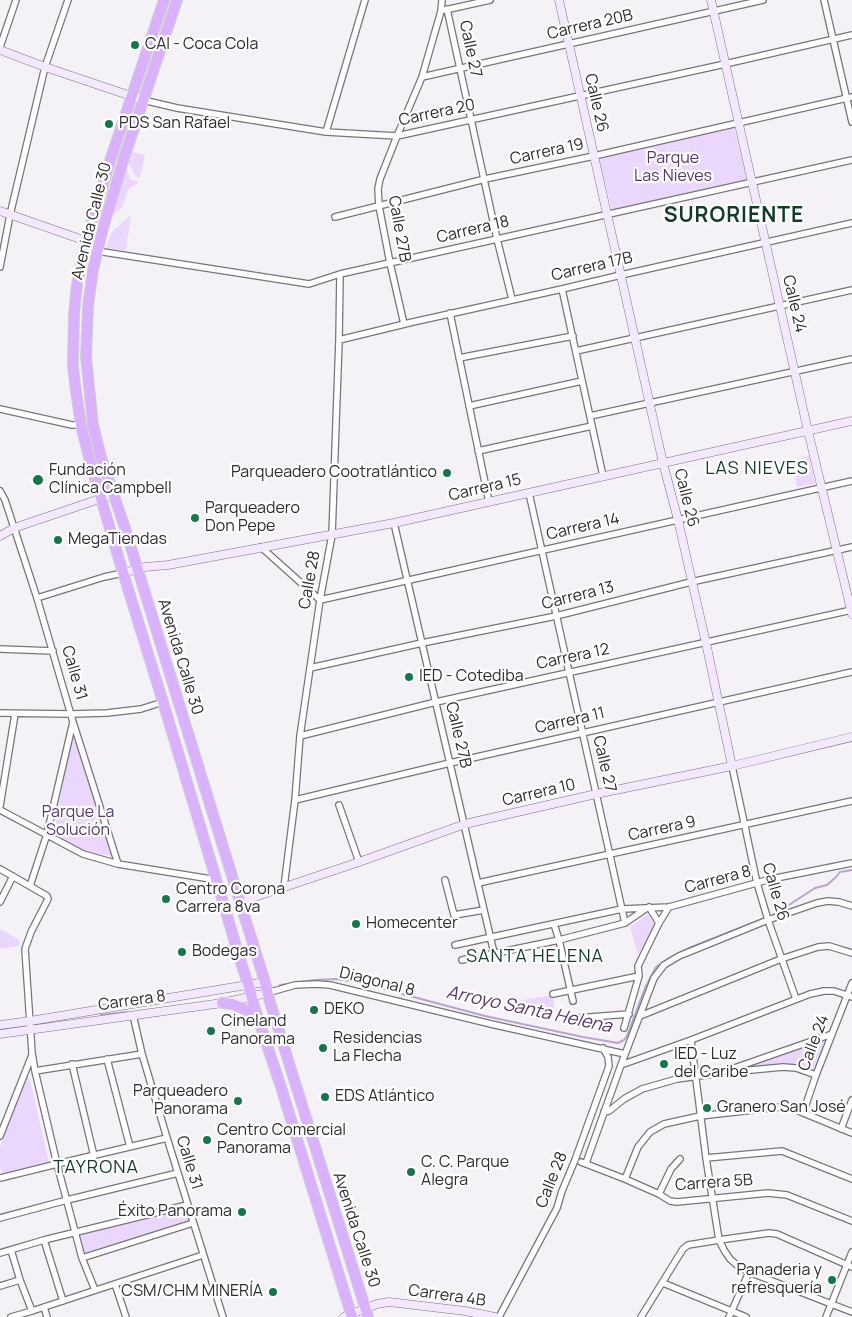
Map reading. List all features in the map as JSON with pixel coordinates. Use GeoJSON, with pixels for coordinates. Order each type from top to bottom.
{"type":"FeatureCollection","features":[{"type":"Feature","properties":{"kind":"highway","name":"Avenida Calle 30"},"geometry":{"type":"LineString","coordinates":[[164,0],[110,158],[86,240],[74,314],[75,383],[81,425],[123,573],[254,1006],[314,1192],[349,1316]]}},
{"type":"Feature","properties":{"kind":"highway","name":"Avenida Calle 30"},"geometry":{"type":"LineString","coordinates":[[177,0],[124,158],[97,252],[90,292],[86,358],[93,425],[101,457],[184,717],[366,1312]]}},
{"type":"Feature","properties":{"kind":"highway"},"geometry":{"type":"LineString","coordinates":[[222,1003],[242,1008],[260,1021]]}},
{"type":"Feature","properties":{"kind":"street"},"geometry":{"type":"LineString","coordinates":[[0,48],[16,0]]}},
{"type":"Feature","properties":{"kind":"street"},"geometry":{"type":"LineString","coordinates":[[0,267],[10,215],[45,67],[68,0]]}},
{"type":"Feature","properties":{"kind":"street"},"geometry":{"type":"LineString","coordinates":[[326,132],[365,0]]}},
{"type":"Feature","properties":{"kind":"street","name":"Calle 27B"},"geometry":{"type":"LineString","coordinates":[[404,324],[390,263],[378,189],[380,179],[422,77],[444,10],[442,0]]}},
{"type":"Feature","properties":{"kind":"street"},"geometry":{"type":"LineString","coordinates":[[444,10],[490,0]]}},
{"type":"Feature","properties":{"kind":"street","name":"Calle 26"},"geometry":{"type":"LineString","coordinates":[[559,0],[649,403],[706,643],[744,825],[768,920],[796,999]]}},
{"type":"Feature","properties":{"kind":"street","name":"Calle 24"},"geometry":{"type":"LineString","coordinates":[[712,0],[808,431],[852,612]]}},
{"type":"Feature","properties":{"kind":"street","name":"Carrera 20B"},"geometry":{"type":"LineString","coordinates":[[422,77],[763,0]]}},
{"type":"Feature","properties":{"kind":"street"},"geometry":{"type":"LineString","coordinates":[[824,0],[832,40],[849,98],[852,122]]}},
{"type":"Feature","properties":{"kind":"street","name":"Calle 27"},"geometry":{"type":"LineString","coordinates":[[444,10],[460,69],[512,299]]}},
{"type":"Feature","properties":{"kind":"street","name":"Carrera 20"},"geometry":{"type":"LineString","coordinates":[[0,48],[45,67],[143,100],[177,108],[326,132],[397,136],[852,36]]}},
{"type":"Feature","properties":{"kind":"street","name":"Carrera 19"},"geometry":{"type":"LineString","coordinates":[[336,217],[485,179],[849,98]]}},
{"type":"Feature","properties":{"kind":"street","name":"Carrera 18"},"geometry":{"type":"LineString","coordinates":[[97,252],[309,284],[340,274],[852,160]]}},
{"type":"Feature","properties":{"kind":"street"},"geometry":{"type":"LineString","coordinates":[[0,211],[86,240]]}},
{"type":"Feature","properties":{"kind":"street","name":"Carrera 17B"},"geometry":{"type":"LineString","coordinates":[[339,340],[621,274],[852,223]]}},
{"type":"Feature","properties":{"kind":"street","name":"Calle 28"},"geometry":{"type":"LineString","coordinates":[[284,888],[295,800],[300,736],[320,600],[332,536],[340,274]]}},
{"type":"Feature","properties":{"kind":"street"},"geometry":{"type":"LineString","coordinates":[[562,289],[603,476]]}},
{"type":"Feature","properties":{"kind":"street"},"geometry":{"type":"LineString","coordinates":[[576,350],[852,290]]}},
{"type":"Feature","properties":{"kind":"street"},"geometry":{"type":"LineString","coordinates":[[450,313],[489,502]]}},
{"type":"Feature","properties":{"kind":"street"},"geometry":{"type":"LineString","coordinates":[[459,358],[573,336]]}},
{"type":"Feature","properties":{"kind":"street"},"geometry":{"type":"LineString","coordinates":[[590,416],[852,359]]}},
{"type":"Feature","properties":{"kind":"street"},"geometry":{"type":"LineString","coordinates":[[469,406],[582,380]]}},
{"type":"Feature","properties":{"kind":"street"},"geometry":{"type":"LineString","coordinates":[[0,410],[72,425],[81,425]]}},
{"type":"Feature","properties":{"kind":"street","name":"Carrera 15"},"geometry":{"type":"LineString","coordinates":[[123,573],[145,567],[168,565],[261,547],[332,536],[852,421]]}},
{"type":"Feature","properties":{"kind":"street"},"geometry":{"type":"LineString","coordinates":[[478,451],[592,426]]}},
{"type":"Feature","properties":{"kind":"street","name":"Carrera 14"},"geometry":{"type":"LineString","coordinates":[[320,600],[852,480]]}},
{"type":"Feature","properties":{"kind":"street","name":"Calle 31"},"geometry":{"type":"LineString","coordinates":[[0,491],[5,500],[37,598],[73,722],[118,864]]}},
{"type":"Feature","properties":{"kind":"street","name":"Calle 27"},"geometry":{"type":"LineString","coordinates":[[529,493],[626,923]]}},
{"type":"Feature","properties":{"kind":"street"},"geometry":{"type":"LineString","coordinates":[[0,536],[14,528],[114,494]]}},
{"type":"Feature","properties":{"kind":"street","name":"Calle 27B"},"geometry":{"type":"LineString","coordinates":[[394,523],[494,953]]}},
{"type":"Feature","properties":{"kind":"street"},"geometry":{"type":"LineString","coordinates":[[261,547],[320,600]]}},
{"type":"Feature","properties":{"kind":"street","name":"Carrera 13"},"geometry":{"type":"LineString","coordinates":[[310,668],[556,616],[692,582],[852,547]]}},
{"type":"Feature","properties":{"kind":"street"},"geometry":{"type":"LineString","coordinates":[[37,598],[123,573]]}},
{"type":"Feature","properties":{"kind":"street","name":"Carrera 12"},"geometry":{"type":"LineString","coordinates":[[300,736],[436,702],[569,672],[852,612]]}},
{"type":"Feature","properties":{"kind":"street"},"geometry":{"type":"LineString","coordinates":[[0,649],[53,652]]}},
{"type":"Feature","properties":{"kind":"street","name":"Carrera 11"},"geometry":{"type":"LineString","coordinates":[[295,800],[450,762],[852,672]]}},
{"type":"Feature","properties":{"kind":"street"},"geometry":{"type":"LineString","coordinates":[[0,713],[107,713],[141,709],[163,702]]}},
{"type":"Feature","properties":{"kind":"street"},"geometry":{"type":"LineString","coordinates":[[0,806],[15,714]]}},
{"type":"Feature","properties":{"kind":"street"},"geometry":{"type":"LineString","coordinates":[[30,886],[47,834],[73,722]]}},
{"type":"Feature","properties":{"kind":"street","name":"Carrera 10"},"geometry":{"type":"LineString","coordinates":[[240,902],[464,824],[732,766],[852,737]]}},
{"type":"Feature","properties":{"kind":"street","name":"Carrera 9"},"geometry":{"type":"LineString","coordinates":[[478,882],[852,801]]}},
{"type":"Feature","properties":{"kind":"street"},"geometry":{"type":"LineString","coordinates":[[340,805],[358,862]]}},
{"type":"Feature","properties":{"kind":"street"},"geometry":{"type":"LineString","coordinates":[[0,810],[83,854],[118,864],[217,880]]}},
{"type":"Feature","properties":{"kind":"street","name":"Carrera 8"},"geometry":{"type":"LineString","coordinates":[[455,945],[622,909],[669,907],[758,883],[852,862]]}},
{"type":"Feature","properties":{"kind":"street"},"geometry":{"type":"LineString","coordinates":[[0,870],[48,896],[48,902],[31,932],[25,948],[32,1052],[57,1164],[82,1258],[95,1290]]}},
{"type":"Feature","properties":{"kind":"street"},"geometry":{"type":"LineString","coordinates":[[0,902],[13,876]]}},
{"type":"Feature","properties":{"kind":"street"},"geometry":{"type":"LineString","coordinates":[[445,880],[453,914],[456,916],[484,910]]}},
{"type":"Feature","properties":{"kind":"street"},"geometry":{"type":"LineString","coordinates":[[624,1028],[629,1014],[638,1004],[654,978],[664,965],[679,956],[768,920],[817,903],[828,901],[840,902],[852,906]]}},
{"type":"Feature","properties":{"kind":"street"},"geometry":{"type":"LineString","coordinates":[[462,960],[559,940],[626,923],[649,907],[659,923]]}},
{"type":"Feature","properties":{"kind":"street"},"geometry":{"type":"LineString","coordinates":[[669,907],[638,966],[638,1004],[640,1016],[602,1111],[609,1111],[624,1099],[642,1089],[668,1081],[720,1073],[782,1067],[796,1068],[816,1075]]}},
{"type":"Feature","properties":{"kind":"street"},"geometry":{"type":"LineString","coordinates":[[554,924],[573,1001]]}},
{"type":"Feature","properties":{"kind":"street"},"geometry":{"type":"LineString","coordinates":[[640,1016],[781,959],[818,947],[829,946],[852,953]]}},
{"type":"Feature","properties":{"kind":"street"},"geometry":{"type":"LineString","coordinates":[[553,994],[639,976]]}},
{"type":"Feature","properties":{"kind":"street","name":"Calle 24"},"geometry":{"type":"LineString","coordinates":[[803,1113],[832,1034],[849,996],[852,983]]}},
{"type":"Feature","properties":{"kind":"street","name":"Diagonal 8"},"geometry":{"type":"LineString","coordinates":[[266,987],[330,985],[625,1054]]}},
{"type":"Feature","properties":{"kind":"street","name":"Carrera 8"},"geometry":{"type":"LineString","coordinates":[[0,1025],[249,986],[266,987]]}},
{"type":"Feature","properties":{"kind":"street","name":"Carrera 8"},"geometry":{"type":"LineString","coordinates":[[0,1034],[222,1003],[252,996],[266,987]]}},
{"type":"Feature","properties":{"kind":"street"},"geometry":{"type":"LineString","coordinates":[[621,1065],[824,990],[849,996]]}},
{"type":"Feature","properties":{"kind":"street"},"geometry":{"type":"LineString","coordinates":[[577,1018],[629,1014]]}},
{"type":"Feature","properties":{"kind":"street","name":"Calle 31"},"geometry":{"type":"LineString","coordinates":[[133,1015],[142,1054],[167,1138],[223,1317]]}},
{"type":"Feature","properties":{"kind":"street"},"geometry":{"type":"LineString","coordinates":[[720,1073],[832,1034]]}},
{"type":"Feature","properties":{"kind":"street"},"geometry":{"type":"LineString","coordinates":[[691,1040],[706,1158],[719,1240],[724,1250],[730,1259],[749,1272],[852,1312]]}},
{"type":"Feature","properties":{"kind":"street","name":"Calle 28"},"geometry":{"type":"LineString","coordinates":[[499,1317],[557,1208],[609,1066],[608,1057],[603,1048]]}},
{"type":"Feature","properties":{"kind":"street"},"geometry":{"type":"LineString","coordinates":[[0,1136],[32,1052]]}},
{"type":"Feature","properties":{"kind":"street"},"geometry":{"type":"LineString","coordinates":[[35,1071],[142,1054]]}},
{"type":"Feature","properties":{"kind":"street"},"geometry":{"type":"LineString","coordinates":[[107,1059],[130,1147]]}},
{"type":"Feature","properties":{"kind":"street"},"geometry":{"type":"LineString","coordinates":[[72,1064],[94,1156]]}},
{"type":"Feature","properties":{"kind":"street"},"geometry":{"type":"LineString","coordinates":[[841,1129],[852,1100]]}},
{"type":"Feature","properties":{"kind":"street"},"geometry":{"type":"LineString","coordinates":[[625,1179],[638,1147],[650,1132],[664,1124],[700,1116],[789,1107],[852,1133]]}},
{"type":"Feature","properties":{"kind":"street","name":"Carrera 5B"},"geometry":{"type":"LineString","coordinates":[[602,1111],[583,1163],[625,1179],[670,1201],[677,1202],[768,1193],[787,1195],[852,1221]]}},
{"type":"Feature","properties":{"kind":"street"},"geometry":{"type":"LineString","coordinates":[[0,1178],[167,1138]]}},
{"type":"Feature","properties":{"kind":"street"},"geometry":{"type":"LineString","coordinates":[[706,1158],[782,1151],[852,1178]]}},
{"type":"Feature","properties":{"kind":"street"},"geometry":{"type":"LineString","coordinates":[[659,1194],[671,1169],[680,1159]]}},
{"type":"Feature","properties":{"kind":"street"},"geometry":{"type":"LineString","coordinates":[[0,1218],[178,1173]]}},
{"type":"Feature","properties":{"kind":"street"},"geometry":{"type":"LineString","coordinates":[[0,1253],[75,1232],[187,1205]]}},
{"type":"Feature","properties":{"kind":"street"},"geometry":{"type":"LineString","coordinates":[[82,1258],[193,1223]]}},
{"type":"Feature","properties":{"kind":"street"},"geometry":{"type":"LineString","coordinates":[[641,1317],[683,1249],[688,1245],[769,1233],[777,1234],[850,1266]]}},
{"type":"Feature","properties":{"kind":"street"},"geometry":{"type":"LineString","coordinates":[[44,1240],[63,1301]]}},
{"type":"Feature","properties":{"kind":"street"},"geometry":{"type":"LineString","coordinates":[[12,1250],[20,1280],[32,1311]]}},
{"type":"Feature","properties":{"kind":"street"},"geometry":{"type":"LineString","coordinates":[[826,1317],[850,1266],[852,1252]]}},
{"type":"Feature","properties":{"kind":"street"},"geometry":{"type":"LineString","coordinates":[[11,1317],[203,1255]]}},
{"type":"Feature","properties":{"kind":"street"},"geometry":{"type":"LineString","coordinates":[[730,1314],[749,1272]]}},
{"type":"Feature","properties":{"kind":"street"},"geometry":{"type":"LineString","coordinates":[[0,1286],[20,1280]]}},
{"type":"Feature","properties":{"kind":"street"},"geometry":{"type":"LineString","coordinates":[[663,1283],[730,1314],[746,1317]]}},
{"type":"Feature","properties":{"kind":"street"},"geometry":{"type":"LineString","coordinates":[[116,1284],[126,1317]]}},
{"type":"Feature","properties":{"kind":"street","name":"Carrera 4B"},"geometry":{"type":"LineString","coordinates":[[349,1316],[366,1312],[377,1304],[389,1302],[465,1311],[495,1317]]}},
{"type":"Feature","properties":{"kind":"street"},"geometry":{"type":"LineString","coordinates":[[44,1307],[47,1317]]}},
{"type":"Feature","properties":{"kind":"green space","name":"Parque Las Nieves"},"geometry":{"type":"Polygon","coordinates":[[[734,127],[747,179],[612,210],[599,158],[734,127]]]}},
{"type":"Feature","properties":{"kind":"green space"},"geometry":{"type":"Polygon","coordinates":[[[133,152],[145,155],[140,178],[134,174],[129,163],[133,152]]]}},
{"type":"Feature","properties":{"kind":"green space"},"geometry":{"type":"Polygon","coordinates":[[[127,169],[130,179],[138,182],[128,191],[122,208],[111,217],[127,169]]]}},
{"type":"Feature","properties":{"kind":"green space"},"geometry":{"type":"Polygon","coordinates":[[[131,215],[126,250],[106,248],[111,233],[131,215]]]}},
{"type":"Feature","properties":{"kind":"green space"},"geometry":{"type":"Polygon","coordinates":[[[809,456],[815,484],[797,487],[791,460],[809,456]]]}},
{"type":"Feature","properties":{"kind":"green space","name":"Parque La Solución"},"geometry":{"type":"Polygon","coordinates":[[[73,734],[115,857],[80,850],[53,834],[73,734]]]}},
{"type":"Feature","properties":{"kind":"green space"},"geometry":{"type":"Polygon","coordinates":[[[648,914],[655,925],[638,955],[630,927],[648,914]]]}},
{"type":"Feature","properties":{"kind":"green space"},"geometry":{"type":"Polygon","coordinates":[[[0,929],[20,940],[19,946],[0,949],[0,929]]]}},
{"type":"Feature","properties":{"kind":"green space"},"geometry":{"type":"Polygon","coordinates":[[[553,995],[555,1012],[503,1003],[553,995]]]}},
{"type":"Feature","properties":{"kind":"green space"},"geometry":{"type":"Polygon","coordinates":[[[827,1038],[815,1072],[792,1066],[744,1068],[743,1066],[827,1038]]]}},
{"type":"Feature","properties":{"kind":"green space"},"geometry":{"type":"Polygon","coordinates":[[[27,1076],[30,1079],[49,1163],[2,1174],[0,1147],[27,1076]]]}},
{"type":"Feature","properties":{"kind":"green space"},"geometry":{"type":"Polygon","coordinates":[[[185,1208],[191,1222],[84,1254],[76,1234],[185,1208]]]}},
{"type":"Feature","properties":{"kind":"waterway","name":"Arroyo Santa Helena"},"geometry":{"type":"LineString","coordinates":[[772,916],[815,888],[827,885],[840,872],[852,870]]}},
{"type":"Feature","properties":{"kind":"waterway","name":"Arroyo Santa Helena"},"geometry":{"type":"LineString","coordinates":[[280,985],[337,979],[361,983],[485,1016],[618,1043],[627,1036],[645,988],[656,967],[689,948],[765,918]]}},
{"type":"Feature","properties":{"kind":"waterway"},"geometry":{"type":"LineString","coordinates":[[101,1015],[127,1012]]}},
{"type":"Feature","properties":{"kind":"place","name":"CAI - Coca Cola"},"geometry":{"type":"Point","coordinates":[135,45]}},
{"type":"Feature","properties":{"kind":"place","name":"PDS San Rafael"},"geometry":{"type":"Point","coordinates":[109,124]}},
{"type":"Feature","properties":{"kind":"place","name":"Parqueadero Cootratlántico"},"geometry":{"type":"Point","coordinates":[447,473]}},
{"type":"Feature","properties":{"kind":"place","name":"Fundación Clínica Campbell"},"geometry":{"type":"Point","coordinates":[38,480]}},
{"type":"Feature","properties":{"kind":"place","name":"Parqueadero Don Pepe"},"geometry":{"type":"Point","coordinates":[195,518]}},
{"type":"Feature","properties":{"kind":"place","name":"MegaTiendas"},"geometry":{"type":"Point","coordinates":[58,540]}},
{"type":"Feature","properties":{"kind":"place","name":"IED - Cotediba"},"geometry":{"type":"Point","coordinates":[409,677]}},
{"type":"Feature","properties":{"kind":"place","name":"Centro Corona Carrera 8va"},"geometry":{"type":"Point","coordinates":[166,899]}},
{"type":"Feature","properties":{"kind":"place","name":"Homecenter"},"geometry":{"type":"Point","coordinates":[356,924]}},
{"type":"Feature","properties":{"kind":"place","name":"Bodegas"},"geometry":{"type":"Point","coordinates":[182,952]}},
{"type":"Feature","properties":{"kind":"place","name":"DEKO"},"geometry":{"type":"Point","coordinates":[314,1010]}},
{"type":"Feature","properties":{"kind":"place","name":"Cineland Panorama"},"geometry":{"type":"Point","coordinates":[211,1031]}},
{"type":"Feature","properties":{"kind":"place","name":"Residencias La Flecha"},"geometry":{"type":"Point","coordinates":[323,1048]}},
{"type":"Feature","properties":{"kind":"place","name":"IED - Luz del Caribe"},"geometry":{"type":"Point","coordinates":[664,1064]}},
{"type":"Feature","properties":{"kind":"place","name":"EDS Atlántico"},"geometry":{"type":"Point","coordinates":[325,1097]}},
{"type":"Feature","properties":{"kind":"place","name":"Parqueadero Panorama"},"geometry":{"type":"Point","coordinates":[238,1101]}},
{"type":"Feature","properties":{"kind":"place","name":"Granero San José"},"geometry":{"type":"Point","coordinates":[707,1108]}},
{"type":"Feature","properties":{"kind":"place","name":"Centro Comercial Panorama"},"geometry":{"type":"Point","coordinates":[207,1140]}},
{"type":"Feature","properties":{"kind":"place","name":"C. C. Parque Alegra"},"geometry":{"type":"Point","coordinates":[411,1172]}},
{"type":"Feature","properties":{"kind":"place","name":"Éxito Panorama"},"geometry":{"type":"Point","coordinates":[242,1212]}},
{"type":"Feature","properties":{"kind":"place","name":"Panaderia y refresquería"},"geometry":{"type":"Point","coordinates":[832,1280]}},
{"type":"Feature","properties":{"kind":"place","name":"CSM/CHM MINERÍA"},"geometry":{"type":"Point","coordinates":[273,1292]}},
{"type":"Feature","properties":{"kind":"district","name":"SURORIENTE"},"geometry":{"type":"Point","coordinates":[734,216]}},
{"type":"Feature","properties":{"kind":"district","name":"LAS NIEVES"},"geometry":{"type":"Point","coordinates":[757,469]}},
{"type":"Feature","properties":{"kind":"district","name":"SANTA HELENA"},"geometry":{"type":"Point","coordinates":[535,957]}},
{"type":"Feature","properties":{"kind":"district","name":"TAYRONA"},"geometry":{"type":"Point","coordinates":[96,1168]}}]}
